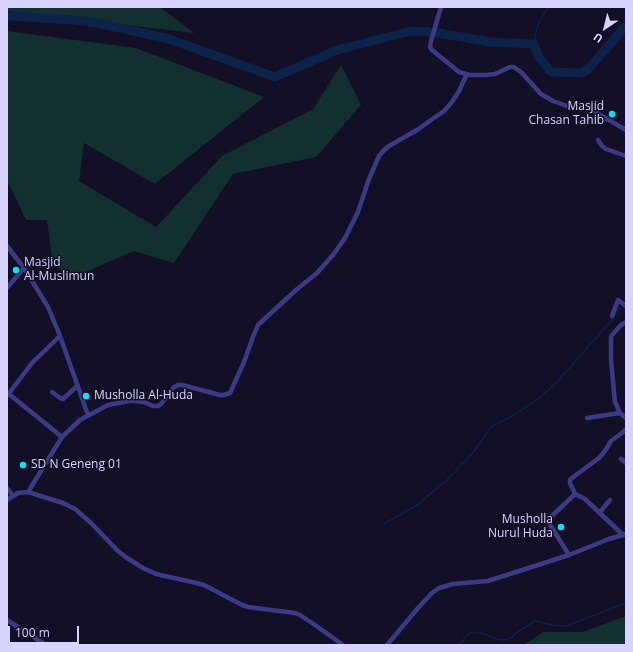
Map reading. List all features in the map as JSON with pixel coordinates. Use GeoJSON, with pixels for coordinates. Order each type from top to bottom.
{"type":"FeatureCollection","features":[{"type":"Feature","properties":{"kind":"street"},"geometry":{"type":"LineString","coordinates":[[441,7],[430,47],[459,72],[486,76],[495,74],[510,67],[514,67],[522,73],[542,94],[553,101],[567,106],[585,107],[626,130]]}},
{"type":"Feature","properties":{"kind":"street"},"geometry":{"type":"LineString","coordinates":[[28,492],[62,437],[80,420],[108,405],[129,401],[144,402],[153,406],[158,406],[174,387],[178,385],[220,395],[230,393],[258,325],[317,273],[333,255],[345,238],[358,212],[369,179],[379,156],[389,146],[417,130],[444,111],[459,91],[467,74]]}},
{"type":"Feature","properties":{"kind":"street"},"geometry":{"type":"LineString","coordinates":[[598,140],[606,149],[626,156]]}},
{"type":"Feature","properties":{"kind":"street"},"geometry":{"type":"LineString","coordinates":[[7,246],[24,268],[48,308],[60,336],[88,415]]}},
{"type":"Feature","properties":{"kind":"street"},"geometry":{"type":"LineString","coordinates":[[7,288],[24,268]]}},
{"type":"Feature","properties":{"kind":"street"},"geometry":{"type":"LineString","coordinates":[[612,316],[618,300],[626,306]]}},
{"type":"Feature","properties":{"kind":"street"},"geometry":{"type":"LineString","coordinates":[[626,322],[612,335],[611,338],[611,368],[615,402],[620,413],[626,418]]}},
{"type":"Feature","properties":{"kind":"street"},"geometry":{"type":"LineString","coordinates":[[60,336],[32,363],[8,395],[62,437]]}},
{"type":"Feature","properties":{"kind":"street"},"geometry":{"type":"LineString","coordinates":[[52,392],[63,399],[77,386]]}},
{"type":"Feature","properties":{"kind":"street"},"geometry":{"type":"LineString","coordinates":[[587,418],[620,413]]}},
{"type":"Feature","properties":{"kind":"street"},"geometry":{"type":"LineString","coordinates":[[625,534],[585,499],[575,494],[570,483],[572,478],[599,458],[605,451],[610,441],[626,429]]}},
{"type":"Feature","properties":{"kind":"street"},"geometry":{"type":"LineString","coordinates":[[621,459],[626,462]]}},
{"type":"Feature","properties":{"kind":"street"},"geometry":{"type":"LineString","coordinates":[[7,488],[13,496]]}},
{"type":"Feature","properties":{"kind":"street"},"geometry":{"type":"LineString","coordinates":[[7,500],[18,493],[28,492],[63,503],[75,509],[118,551],[143,568],[156,574],[204,586],[248,607],[295,613],[321,629],[342,645]]}},
{"type":"Feature","properties":{"kind":"street"},"geometry":{"type":"LineString","coordinates":[[569,555],[548,521],[575,494]]}},
{"type":"Feature","properties":{"kind":"street"},"geometry":{"type":"LineString","coordinates":[[600,512],[610,500]]}},
{"type":"Feature","properties":{"kind":"street"},"geometry":{"type":"LineString","coordinates":[[387,645],[418,608],[432,593],[439,588],[453,584],[488,581],[569,555],[625,534]]}},
{"type":"Feature","properties":{"kind":"street"},"geometry":{"type":"LineString","coordinates":[[7,620],[46,645]]}},
{"type":"Feature","properties":{"kind":"green space"},"geometry":{"type":"Polygon","coordinates":[[[7,7],[160,7],[194,33],[7,11],[7,7]]]}},
{"type":"Feature","properties":{"kind":"green space"},"geometry":{"type":"Polygon","coordinates":[[[7,31],[136,48],[264,97],[155,184],[84,143],[79,181],[156,227],[222,156],[313,109],[341,65],[361,105],[316,157],[233,174],[174,263],[134,251],[67,280],[52,258],[47,220],[26,220],[7,180],[7,31]]]}},
{"type":"Feature","properties":{"kind":"green space"},"geometry":{"type":"Polygon","coordinates":[[[626,616],[626,645],[524,645],[543,632],[583,632],[626,616]]]}},
{"type":"Feature","properties":{"kind":"waterway"},"geometry":{"type":"LineString","coordinates":[[534,44],[537,27],[544,13],[549,7]]}},
{"type":"Feature","properties":{"kind":"waterway"},"geometry":{"type":"LineString","coordinates":[[7,16],[74,20],[96,23],[166,38],[275,77],[337,50],[411,31],[430,32]]}},
{"type":"Feature","properties":{"kind":"waterway"},"geometry":{"type":"LineString","coordinates":[[438,33],[490,42],[534,44],[538,56],[551,72],[583,73],[625,27],[626,28]]}},
{"type":"Feature","properties":{"kind":"waterway"},"geometry":{"type":"LineString","coordinates":[[384,524],[417,505],[448,479],[473,453],[491,427],[514,415],[538,399],[556,383],[612,320],[620,307]]}},
{"type":"Feature","properties":{"kind":"waterway"},"geometry":{"type":"LineString","coordinates":[[459,645],[469,633],[482,633],[496,639],[508,640],[535,621],[552,625],[566,626],[626,603]]}},
{"type":"Feature","properties":{"kind":"place","name":"Masjid Chasan Tahib"},"geometry":{"type":"Point","coordinates":[612,114]}},
{"type":"Feature","properties":{"kind":"place","name":"Masjid Al-Muslimun"},"geometry":{"type":"Point","coordinates":[16,270]}},
{"type":"Feature","properties":{"kind":"place","name":"Musholla Al-Huda"},"geometry":{"type":"Point","coordinates":[86,396]}},
{"type":"Feature","properties":{"kind":"place","name":"SD N Geneng 01"},"geometry":{"type":"Point","coordinates":[23,465]}},
{"type":"Feature","properties":{"kind":"place","name":"Musholla Nurul Huda"},"geometry":{"type":"Point","coordinates":[561,527]}}]}
